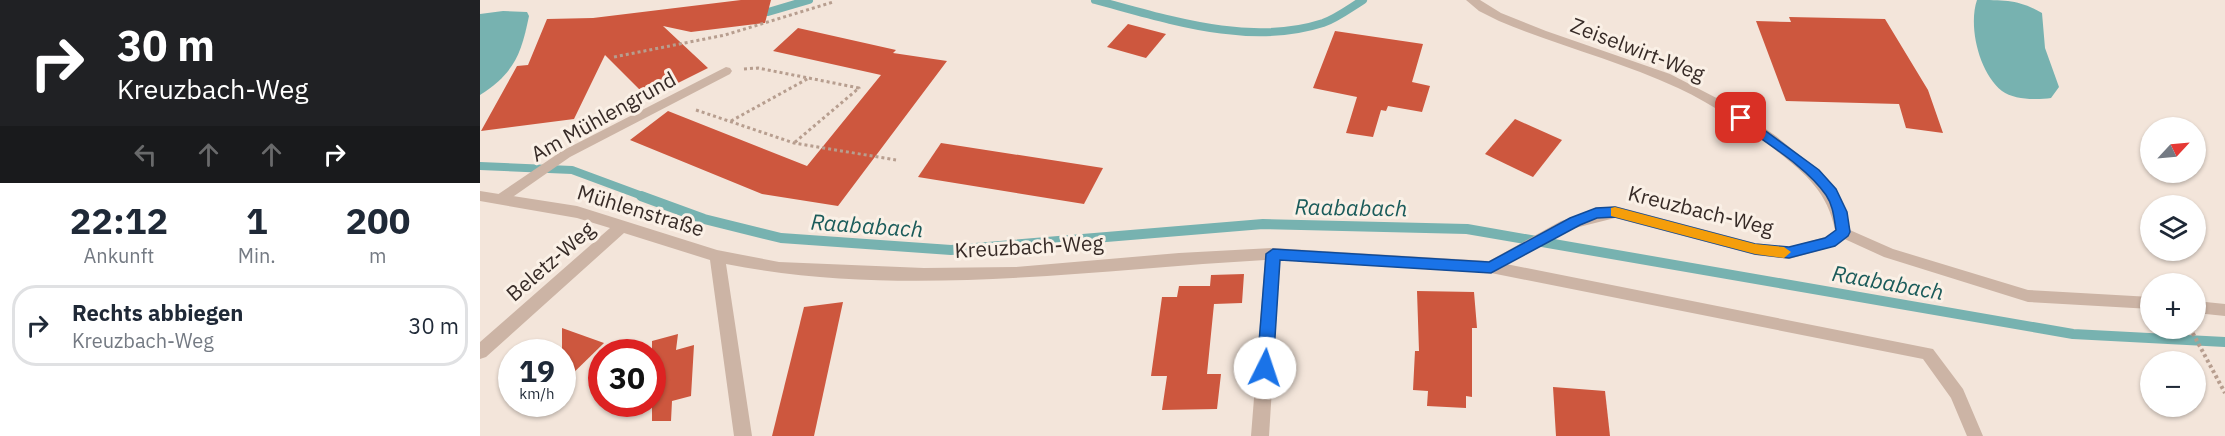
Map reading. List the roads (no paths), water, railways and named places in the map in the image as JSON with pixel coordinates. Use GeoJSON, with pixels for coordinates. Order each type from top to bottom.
{"type":"FeatureCollection","features":[{"type":"Feature","properties":{"kind":"street","name":"Zeiselwirt-Weg"},"geometry":{"type":"LineString","coordinates":[[1472,0],[1484,10],[1552,39],[1666,77],[1741,118],[1814,174],[1832,193],[1840,212],[1843,232]]}},
{"type":"Feature","properties":{"kind":"street","name":"Mühlenstraße"},"geometry":{"type":"LineString","coordinates":[[480,196],[577,212],[717,256],[743,436]]}},
{"type":"Feature","properties":{"kind":"street","name":"Kreuzbach-Weg"},"geometry":{"type":"LineString","coordinates":[[717,256],[779,268],[935,274],[1015,273],[1179,259],[1273,254],[1491,267],[1515,252],[1596,213],[1615,212],[1755,249],[1789,253],[1830,242],[1843,232]]}},
{"type":"Feature","properties":{"kind":"street","name":"Beletz-Weg"},"geometry":{"type":"LineString","coordinates":[[480,352],[622,226]]}},
{"type":"Feature","properties":{"kind":"street"},"geometry":{"type":"LineString","coordinates":[[1260,436],[1273,254]]}},
{"type":"Feature","properties":{"kind":"lane","name":"Am Mühlengrund"},"geometry":{"type":"LineString","coordinates":[[502,198],[566,154],[726,71]]}},
{"type":"Feature","properties":{"kind":"lane"},"geometry":{"type":"LineString","coordinates":[[1843,232],[1889,253],[2028,296],[2140,302]]}},
{"type":"Feature","properties":{"kind":"lane","name":"Kreuzbach-Weg"},"geometry":{"type":"LineString","coordinates":[[1491,267],[1928,354],[1957,394],[1975,436]]}},
{"type":"Feature","properties":{"kind":"lane"},"geometry":{"type":"LineString","coordinates":[[2206,308],[2225,310]]}},
{"type":"Feature","properties":{"kind":"water"},"geometry":{"type":"Polygon","coordinates":[[[1977,0],[2012,2],[2026,5],[2042,13],[2045,48],[2059,87],[2051,98],[2019,98],[2002,91],[1994,83],[1982,61],[1975,35],[1977,0]]]}},
{"type":"Feature","properties":{"kind":"water"},"geometry":{"type":"Polygon","coordinates":[[[503,11],[527,12],[529,16],[523,42],[508,71],[480,95],[480,14],[503,11]]]}},
{"type":"Feature","properties":{"kind":"waterway"},"geometry":{"type":"LineString","coordinates":[[768,12],[809,0]]}},
{"type":"Feature","properties":{"kind":"waterway"},"geometry":{"type":"LineString","coordinates":[[1095,0],[1208,28],[1266,32],[1295,30],[1323,23],[1363,0]]}},
{"type":"Feature","properties":{"kind":"waterway","name":"Raababach"},"geometry":{"type":"LineString","coordinates":[[480,166],[572,170],[645,197]]}},
{"type":"Feature","properties":{"kind":"waterway","name":"Raababach"},"geometry":{"type":"LineString","coordinates":[[641,196],[704,219],[781,238],[951,250],[1263,224],[1467,229],[2073,334],[2225,342]]}}]}
